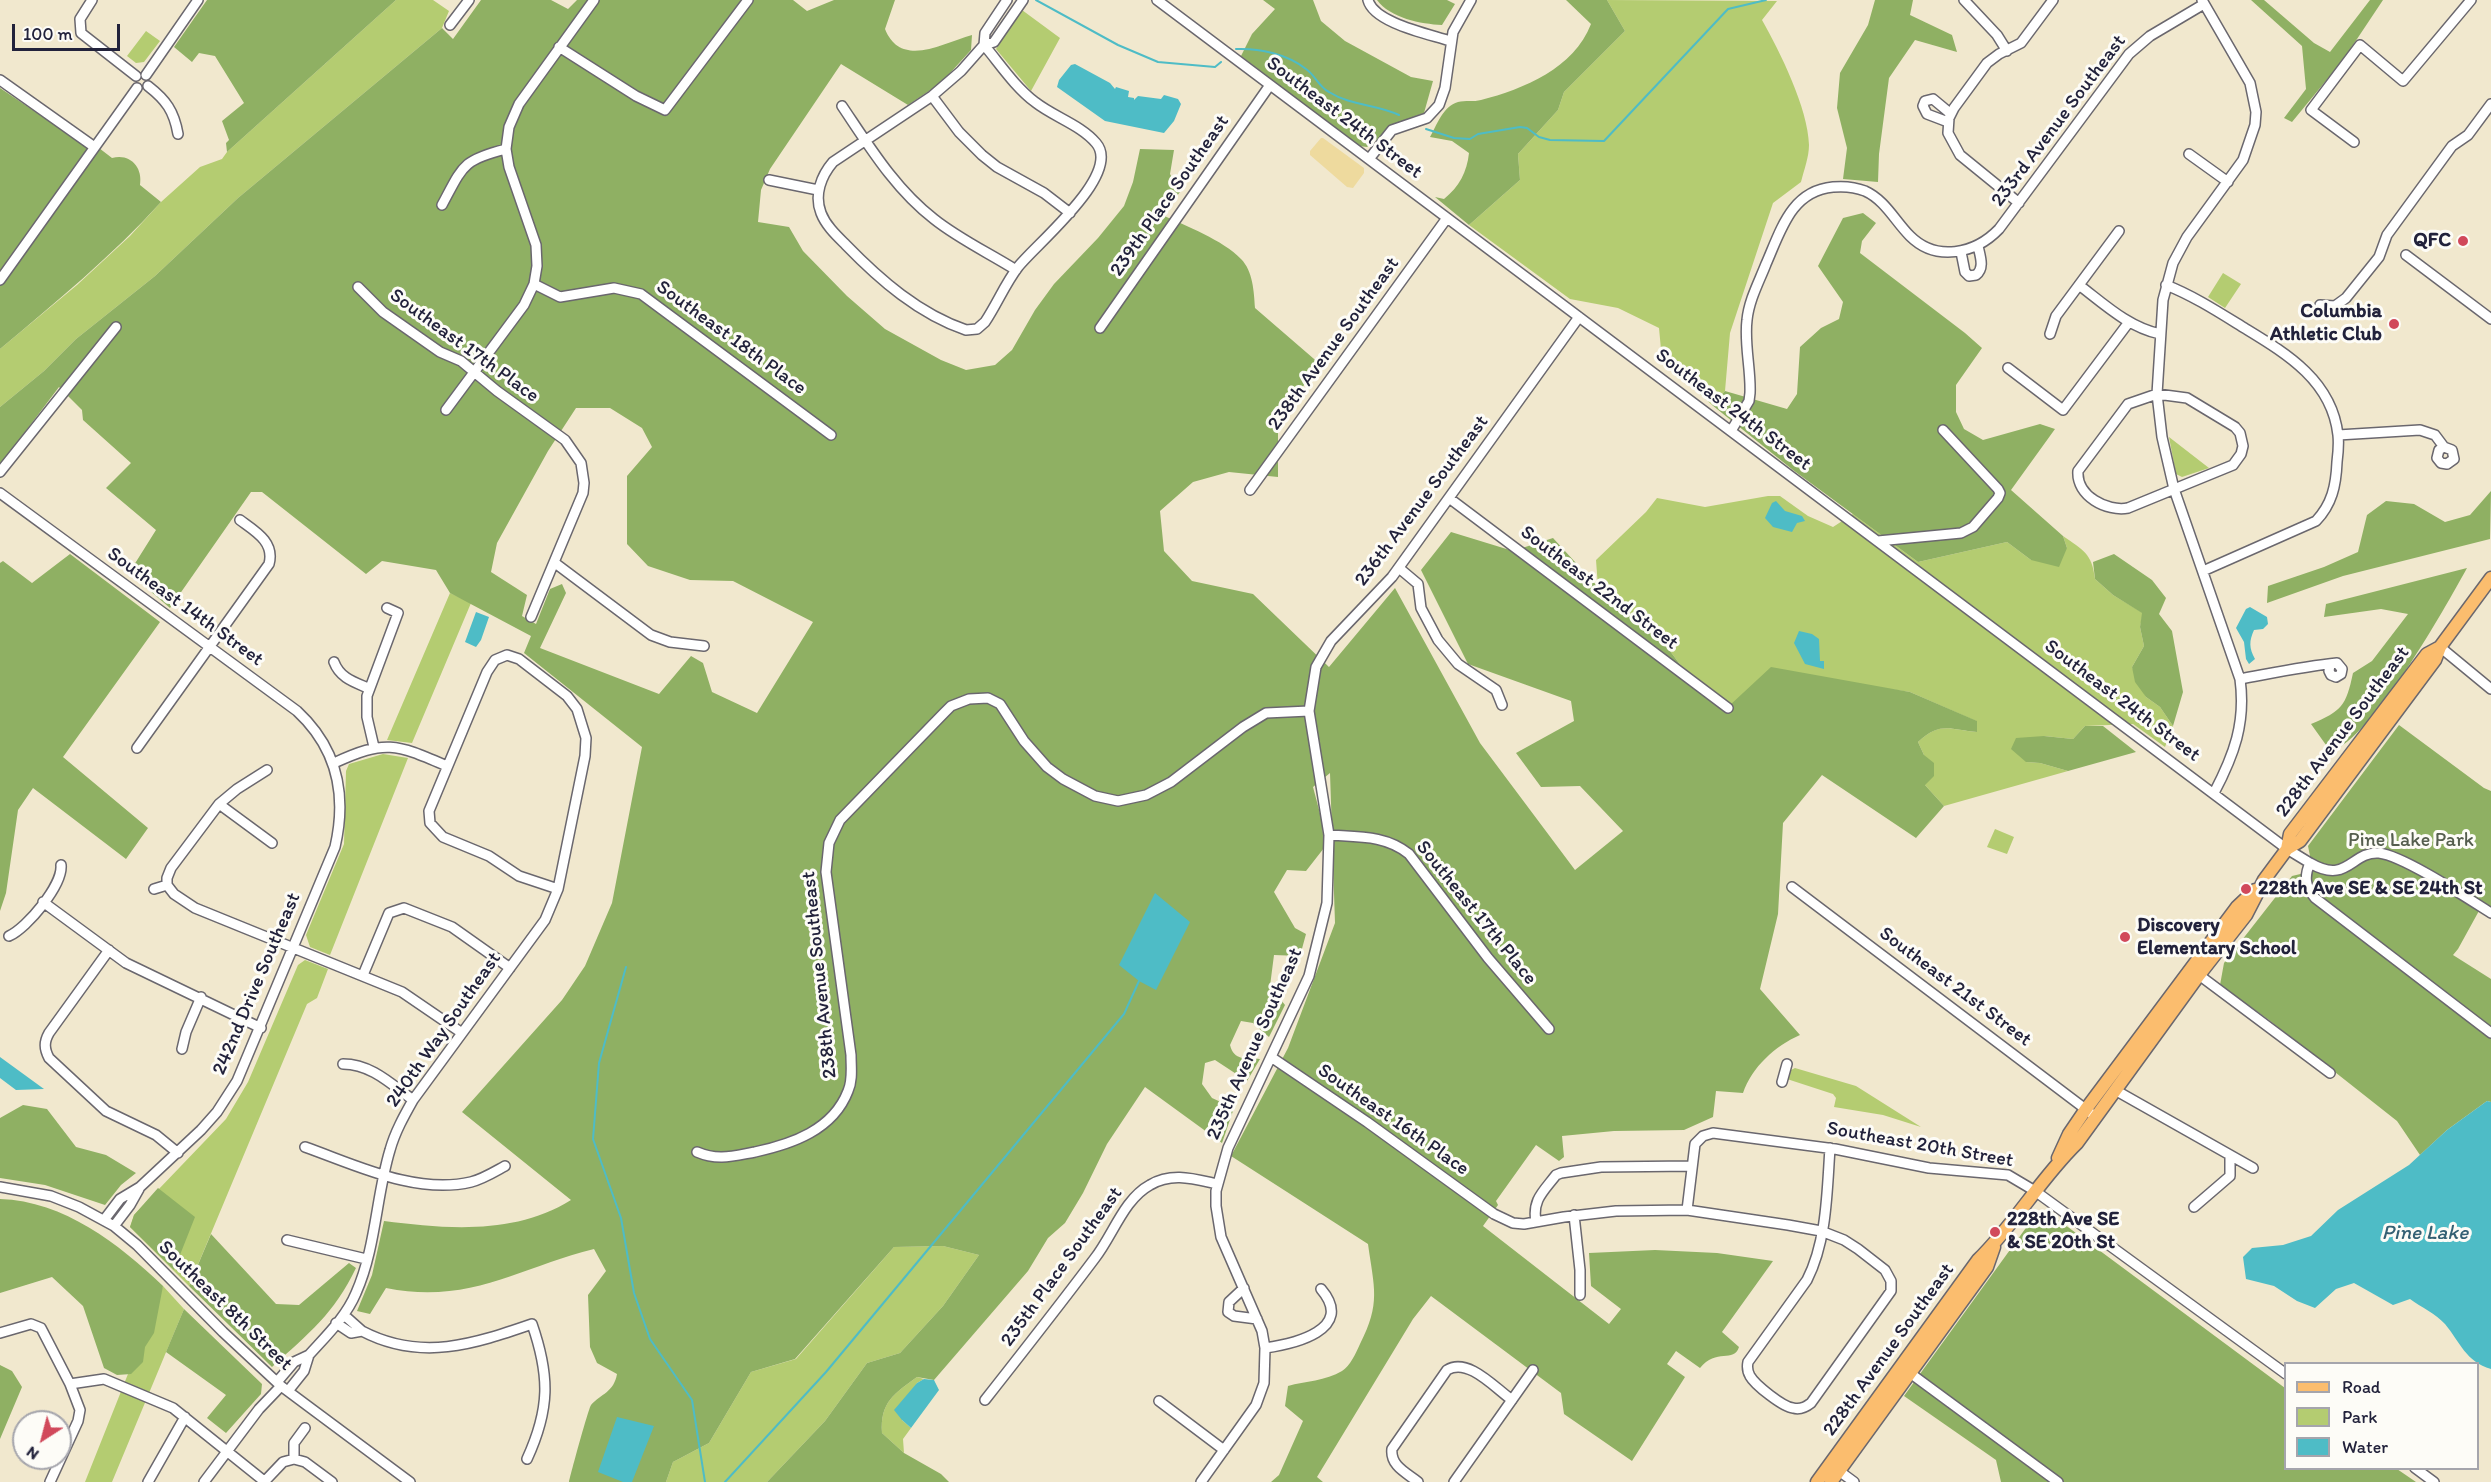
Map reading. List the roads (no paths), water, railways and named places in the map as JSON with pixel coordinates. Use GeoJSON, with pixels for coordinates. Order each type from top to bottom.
{"type":"FeatureCollection","features":[{"type":"Feature","properties":{"kind":"main road","name":"228th Avenue Southeast"},"geometry":{"type":"LineString","coordinates":[[1816,1482],[1978,1260],[1995,1243],[2054,1165],[2077,1143],[2091,1113],[2158,1016],[2237,908],[2264,880],[2287,849],[2290,834],[2388,715],[2427,654],[2440,647],[2491,578]]}},
{"type":"Feature","properties":{"kind":"main road","name":"228th Avenue Southeast"},"geometry":{"type":"LineString","coordinates":[[2091,1113],[2115,1090],[2246,915],[2264,880]]}},
{"type":"Feature","properties":{"kind":"main road"},"geometry":{"type":"LineString","coordinates":[[2139,1057],[2158,1016]]}},
{"type":"Feature","properties":{"kind":"main road","name":"228th Avenue Southeast"},"geometry":{"type":"LineString","coordinates":[[1831,1482],[1987,1267],[1995,1243]]}},
{"type":"Feature","properties":{"kind":"street"},"geometry":{"type":"LineString","coordinates":[[93,0],[80,19],[79,28],[84,36],[136,76]]}},
{"type":"Feature","properties":{"kind":"street"},"geometry":{"type":"LineString","coordinates":[[147,75],[198,0]]}},
{"type":"Feature","properties":{"kind":"street"},"geometry":{"type":"LineString","coordinates":[[450,25],[469,0]]}},
{"type":"Feature","properties":{"kind":"street"},"geometry":{"type":"LineString","coordinates":[[446,410],[524,305],[534,284],[537,266],[536,245],[513,182],[506,149],[512,116],[594,0]]}},
{"type":"Feature","properties":{"kind":"street"},"geometry":{"type":"LineString","coordinates":[[559,47],[636,96],[665,110],[748,0]]}},
{"type":"Feature","properties":{"kind":"street"},"geometry":{"type":"LineString","coordinates":[[1007,0],[985,33],[984,45],[1035,102],[1090,137],[1099,147],[1099,165],[1083,198],[1016,270],[985,322],[977,329],[971,330],[960,328],[904,296],[877,276],[828,226],[820,211],[818,190],[823,175],[833,162],[932,96],[961,71],[984,45],[994,42],[1023,0]]}},
{"type":"Feature","properties":{"kind":"street","name":"Southeast 24th Street"},"geometry":{"type":"LineString","coordinates":[[1157,0],[2287,849],[2323,870],[2333,871],[2346,868],[2369,854],[2389,855],[2491,913]]}},
{"type":"Feature","properties":{"kind":"street"},"geometry":{"type":"LineString","coordinates":[[1368,0],[1372,9],[1385,18],[1450,41]]}},
{"type":"Feature","properties":{"kind":"street"},"geometry":{"type":"LineString","coordinates":[[1369,159],[1392,130],[1426,118],[1439,105],[1444,88],[1450,41],[1456,24],[1471,0]]}},
{"type":"Feature","properties":{"kind":"street"},"geometry":{"type":"LineString","coordinates":[[1964,0],[1997,35],[2007,51]]}},
{"type":"Feature","properties":{"kind":"street"},"geometry":{"type":"LineString","coordinates":[[2019,203],[1959,155],[1950,140],[1949,118],[1988,63],[2024,39],[2053,0]]}},
{"type":"Feature","properties":{"kind":"street"},"geometry":{"type":"LineString","coordinates":[[2354,142],[2311,111],[2360,45],[2403,81],[2471,0]]}},
{"type":"Feature","properties":{"kind":"street"},"geometry":{"type":"LineString","coordinates":[[2203,2],[2247,75],[2254,95],[2256,112],[2253,136],[2248,150],[2181,247],[2166,285],[2160,334],[2157,394],[2162,437],[2174,489],[2240,679],[2243,711],[2238,742],[2214,793]]}},
{"type":"Feature","properties":{"kind":"street","name":"233rd Avenue Southeast"},"geometry":{"type":"LineString","coordinates":[[1964,251],[1986,242],[1999,229],[2129,54],[2150,36],[2203,2]]}},
{"type":"Feature","properties":{"kind":"street"},"geometry":{"type":"LineString","coordinates":[[136,76],[147,75]]}},
{"type":"Feature","properties":{"kind":"street"},"geometry":{"type":"LineString","coordinates":[[137,88],[142,89],[148,86],[150,81],[147,75]]}},
{"type":"Feature","properties":{"kind":"street"},"geometry":{"type":"LineString","coordinates":[[136,76],[134,83],[137,88]]}},
{"type":"Feature","properties":{"kind":"street"},"geometry":{"type":"LineString","coordinates":[[0,80],[93,146]]}},
{"type":"Feature","properties":{"kind":"street","name":"239th Place Southeast"},"geometry":{"type":"LineString","coordinates":[[1100,328],[1270,85]]}},
{"type":"Feature","properties":{"kind":"street"},"geometry":{"type":"LineString","coordinates":[[148,86],[165,99],[175,117],[178,134]]}},
{"type":"Feature","properties":{"kind":"street"},"geometry":{"type":"LineString","coordinates":[[0,280],[75,177],[93,146],[137,88]]}},
{"type":"Feature","properties":{"kind":"street"},"geometry":{"type":"LineString","coordinates":[[932,96],[959,132],[982,155],[997,167],[1044,193],[1070,213]]}},
{"type":"Feature","properties":{"kind":"street"},"geometry":{"type":"LineString","coordinates":[[2320,305],[2329,307],[2340,303],[2367,273],[2379,257],[2387,235],[2452,146],[2468,135],[2491,104]]}},
{"type":"Feature","properties":{"kind":"street"},"geometry":{"type":"LineString","coordinates":[[842,106],[865,141],[904,191],[934,219],[1016,270]]}},
{"type":"Feature","properties":{"kind":"street"},"geometry":{"type":"LineString","coordinates":[[442,205],[463,167],[471,160],[506,149]]}},
{"type":"Feature","properties":{"kind":"street"},"geometry":{"type":"LineString","coordinates":[[2189,154],[2228,182]]}},
{"type":"Feature","properties":{"kind":"street"},"geometry":{"type":"LineString","coordinates":[[769,180],[818,190]]}},
{"type":"Feature","properties":{"kind":"street"},"geometry":{"type":"LineString","coordinates":[[1731,431],[1749,401],[1746,331],[1750,303],[1783,224],[1796,204],[1808,194],[1822,188],[1853,187],[1864,191],[1880,202],[1909,235],[1924,246],[1936,250],[1964,251],[1965,272],[1969,276],[1976,276],[1980,272],[1978,246]]}},
{"type":"Feature","properties":{"kind":"street","name":"238th Avenue Southeast"},"geometry":{"type":"LineString","coordinates":[[1250,490],[1447,218]]}},
{"type":"Feature","properties":{"kind":"street"},"geometry":{"type":"LineString","coordinates":[[2050,334],[2056,316],[2119,231]]}},
{"type":"Feature","properties":{"kind":"street"},"geometry":{"type":"LineString","coordinates":[[2406,255],[2491,319]]}},
{"type":"Feature","properties":{"kind":"street","name":"Southeast 18th Place"},"geometry":{"type":"LineString","coordinates":[[534,284],[560,297],[614,288],[647,297],[831,435]]}},
{"type":"Feature","properties":{"kind":"street"},"geometry":{"type":"LineString","coordinates":[[2079,285],[2129,322],[2144,330],[2160,334]]}},
{"type":"Feature","properties":{"kind":"street"},"geometry":{"type":"LineString","coordinates":[[2166,285],[2199,300],[2299,364],[2322,391],[2338,435],[2334,493],[2324,512],[2316,521],[2203,571]]}},
{"type":"Feature","properties":{"kind":"street","name":"Southeast 17th Place"},"geometry":{"type":"LineString","coordinates":[[358,286],[383,312],[440,352],[461,361],[497,391],[565,440],[578,456],[584,474],[583,493],[555,563]]}},
{"type":"Feature","properties":{"kind":"street","name":"236th Avenue Southeast"},"geometry":{"type":"LineString","coordinates":[[1309,711],[1313,677],[1319,657],[1336,635],[1383,588],[1399,568],[1579,317]]}},
{"type":"Feature","properties":{"kind":"street"},"geometry":{"type":"LineString","coordinates":[[2008,368],[2063,410],[2129,322]]}},
{"type":"Feature","properties":{"kind":"street"},"geometry":{"type":"LineString","coordinates":[[0,472],[117,327]]}},
{"type":"Feature","properties":{"kind":"street"},"geometry":{"type":"LineString","coordinates":[[2157,394],[2180,395],[2235,427],[2240,433],[2243,446],[2241,454],[2233,465],[2174,489],[2120,509],[2106,507],[2083,491],[2078,482],[2081,466],[2123,409],[2134,400],[2157,394]]}},
{"type":"Feature","properties":{"kind":"street"},"geometry":{"type":"LineString","coordinates":[[1878,541],[1961,533],[1973,527],[2000,493],[1943,430]]}},
{"type":"Feature","properties":{"kind":"street"},"geometry":{"type":"LineString","coordinates":[[2338,435],[2420,430],[2435,435],[2444,447]]}},
{"type":"Feature","properties":{"kind":"street","name":"Southeast 14th Street"},"geometry":{"type":"LineString","coordinates":[[0,493],[302,716],[318,734],[334,763]]}},
{"type":"Feature","properties":{"kind":"street","name":"Southeast 22nd Street"},"geometry":{"type":"LineString","coordinates":[[1449,498],[1728,708]]}},
{"type":"Feature","properties":{"kind":"street"},"geometry":{"type":"LineString","coordinates":[[138,748],[264,572],[271,557],[264,539],[240,520]]}},
{"type":"Feature","properties":{"kind":"street"},"geometry":{"type":"LineString","coordinates":[[531,617],[555,563],[651,634],[670,642],[704,646]]}},
{"type":"Feature","properties":{"kind":"street"},"geometry":{"type":"LineString","coordinates":[[1399,568],[1418,584],[1421,609],[1438,640],[1458,664],[1496,690],[1502,705]]}},
{"type":"Feature","properties":{"kind":"street"},"geometry":{"type":"LineString","coordinates":[[374,747],[366,708],[368,688],[398,613],[387,608]]}},
{"type":"Feature","properties":{"kind":"street"},"geometry":{"type":"LineString","coordinates":[[2440,647],[2491,689]]}},
{"type":"Feature","properties":{"kind":"street","name":"240th Way Southeast"},"geometry":{"type":"LineString","coordinates":[[204,1482],[259,1409],[282,1386],[304,1371],[309,1355],[344,1315],[357,1292],[394,1138],[413,1100],[545,920],[558,889],[585,756],[586,738],[581,719],[567,696],[514,656],[501,656],[491,665],[447,766]]}},
{"type":"Feature","properties":{"kind":"street"},"geometry":{"type":"LineString","coordinates":[[334,662],[337,671],[346,678],[368,688]]}},
{"type":"Feature","properties":{"kind":"street"},"geometry":{"type":"LineString","coordinates":[[2240,679],[2317,664],[2330,665]]}},
{"type":"Feature","properties":{"kind":"street","name":"238th Avenue Southeast"},"geometry":{"type":"LineString","coordinates":[[697,1152],[708,1157],[722,1159],[794,1142],[820,1126],[845,1098],[852,1076],[851,1055],[827,883],[829,843],[840,820],[951,706],[977,697],[988,698],[1000,704],[1024,741],[1047,767],[1063,779],[1095,796],[1118,801],[1146,795],[1171,782],[1266,712],[1309,711]]}},
{"type":"Feature","properties":{"kind":"street","name":"235th Avenue Southeast"},"geometry":{"type":"LineString","coordinates":[[1265,1348],[1257,1319],[1221,1238],[1216,1206],[1217,1184],[1228,1148],[1302,993],[1317,952],[1328,894],[1329,835],[1309,711]]}},
{"type":"Feature","properties":{"kind":"street"},"geometry":{"type":"LineString","coordinates":[[334,763],[374,747],[403,749],[447,766],[429,811],[433,828],[443,837],[499,861],[519,876],[558,889]]}},
{"type":"Feature","properties":{"kind":"street","name":"242nd Drive Southeast"},"geometry":{"type":"LineString","coordinates":[[104,1220],[120,1199],[140,1186],[201,1130],[229,1094],[261,1028],[335,847],[341,804],[334,763]]}},
{"type":"Feature","properties":{"kind":"street"},"geometry":{"type":"LineString","coordinates":[[267,770],[237,789],[219,804],[171,868],[167,885],[174,894],[195,908],[363,975],[417,1000],[462,1033]]}},
{"type":"Feature","properties":{"kind":"street"},"geometry":{"type":"LineString","coordinates":[[219,804],[272,843]]}},
{"type":"Feature","properties":{"kind":"street","name":"Southeast 17th Place"},"geometry":{"type":"LineString","coordinates":[[1329,835],[1384,840],[1393,843],[1408,854],[1488,958],[1549,1029]]}},
{"type":"Feature","properties":{"kind":"street"},"geometry":{"type":"LineString","coordinates":[[2310,863],[2306,875],[2315,898],[2491,1033]]}},
{"type":"Feature","properties":{"kind":"street"},"geometry":{"type":"LineString","coordinates":[[9,936],[22,928],[44,902],[60,877],[61,865]]}},
{"type":"Feature","properties":{"kind":"street"},"geometry":{"type":"LineString","coordinates":[[154,890],[167,885]]}},
{"type":"Feature","properties":{"kind":"street","name":"Southeast 21st Street"},"geometry":{"type":"LineString","coordinates":[[1792,887],[2091,1113]]}},
{"type":"Feature","properties":{"kind":"street"},"geometry":{"type":"LineString","coordinates":[[44,902],[143,972],[201,997],[261,1028]]}},
{"type":"Feature","properties":{"kind":"street"},"geometry":{"type":"LineString","coordinates":[[363,975],[385,920],[393,910],[408,908],[452,927],[510,968]]}},
{"type":"Feature","properties":{"kind":"street"},"geometry":{"type":"LineString","coordinates":[[109,950],[49,1033],[45,1045],[49,1058],[100,1106],[118,1118],[156,1135],[178,1153]]}},
{"type":"Feature","properties":{"kind":"street"},"geometry":{"type":"LineString","coordinates":[[2199,975],[2330,1073]]}},
{"type":"Feature","properties":{"kind":"street"},"geometry":{"type":"LineString","coordinates":[[182,1049],[186,1032],[201,997]]}},
{"type":"Feature","properties":{"kind":"street","name":"Southeast 16th Place"},"geometry":{"type":"LineString","coordinates":[[1271,1057],[1367,1122],[1494,1214],[1513,1223],[1536,1222]]}},
{"type":"Feature","properties":{"kind":"street"},"geometry":{"type":"LineString","coordinates":[[343,1064],[367,1067],[413,1100]]}},
{"type":"Feature","properties":{"kind":"street"},"geometry":{"type":"LineString","coordinates":[[1782,1082],[1787,1064]]}},
{"type":"Feature","properties":{"kind":"street"},"geometry":{"type":"LineString","coordinates":[[2115,1090],[2253,1168]]}},
{"type":"Feature","properties":{"kind":"street","name":"Southeast 20th Street"},"geometry":{"type":"LineString","coordinates":[[1692,1166],[1695,1144],[1703,1136],[1713,1133],[1830,1148],[1929,1168],[2008,1175],[2035,1191],[2284,1373]]}},
{"type":"Feature","properties":{"kind":"street"},"geometry":{"type":"LineString","coordinates":[[305,1147],[384,1176],[431,1185],[474,1181],[505,1167]]}},
{"type":"Feature","properties":{"kind":"street"},"geometry":{"type":"LineString","coordinates":[[1687,1210],[1692,1166],[1601,1167],[1561,1173],[1556,1175],[1536,1201],[1534,1211],[1536,1222],[1616,1211],[1687,1210],[1746,1217],[1821,1231],[1844,1240],[1858,1249],[1881,1266],[1890,1277],[1892,1291],[1811,1403],[1802,1408],[1794,1409],[1785,1406],[1754,1382],[1747,1369],[1748,1362],[1810,1273],[1821,1231],[1830,1148]]}},
{"type":"Feature","properties":{"kind":"street"},"geometry":{"type":"LineString","coordinates":[[2194,1207],[2230,1176],[2230,1155]]}},
{"type":"Feature","properties":{"kind":"street","name":"235th Place Southeast"},"geometry":{"type":"LineString","coordinates":[[985,1400],[1096,1257],[1130,1202],[1142,1190],[1158,1181],[1177,1177],[1217,1184]]}},
{"type":"Feature","properties":{"kind":"street","name":"Southeast 8th Street"},"geometry":{"type":"LineString","coordinates":[[0,1186],[51,1196],[80,1206],[114,1226],[137,1245],[223,1332],[282,1386],[410,1482]]}},
{"type":"Feature","properties":{"kind":"street","name":"242nd Drive Southeast"},"geometry":{"type":"LineString","coordinates":[[114,1226],[130,1205],[140,1186]]}},
{"type":"Feature","properties":{"kind":"street"},"geometry":{"type":"LineString","coordinates":[[1574,1215],[1580,1270],[1580,1295]]}},
{"type":"Feature","properties":{"kind":"street"},"geometry":{"type":"LineString","coordinates":[[287,1240],[366,1259]]}},
{"type":"Feature","properties":{"kind":"street"},"geometry":{"type":"LineString","coordinates":[[1244,1288],[1228,1302],[1228,1312],[1234,1316],[1257,1319]]}},
{"type":"Feature","properties":{"kind":"street"},"geometry":{"type":"LineString","coordinates":[[1201,1482],[1252,1411],[1261,1394],[1265,1348],[1307,1339],[1323,1328],[1330,1316],[1330,1308],[1326,1294],[1321,1289]]}},
{"type":"Feature","properties":{"kind":"street"},"geometry":{"type":"LineString","coordinates":[[344,1315],[362,1330],[388,1342],[404,1346],[442,1348],[478,1342],[532,1324],[541,1347],[547,1387],[541,1426],[527,1460]]}},
{"type":"Feature","properties":{"kind":"street"},"geometry":{"type":"LineString","coordinates":[[336,1323],[351,1333],[362,1330]]}},
{"type":"Feature","properties":{"kind":"street"},"geometry":{"type":"LineString","coordinates":[[0,1333],[31,1324],[41,1328],[79,1404],[80,1414],[50,1482]]}},
{"type":"Feature","properties":{"kind":"street","name":"240th Way Southeast"},"geometry":{"type":"LineString","coordinates":[[282,1386],[294,1362],[309,1355]]}},
{"type":"Feature","properties":{"kind":"street"},"geometry":{"type":"LineString","coordinates":[[1418,1482],[1398,1467],[1392,1458],[1394,1444],[1447,1370],[1457,1366],[1468,1367],[1512,1400]]}},
{"type":"Feature","properties":{"kind":"street"},"geometry":{"type":"LineString","coordinates":[[1454,1482],[1533,1370]]}},
{"type":"Feature","properties":{"kind":"street"},"geometry":{"type":"LineString","coordinates":[[1910,1372],[2058,1482]]}},
{"type":"Feature","properties":{"kind":"street"},"geometry":{"type":"LineString","coordinates":[[70,1384],[98,1378],[112,1381],[161,1402],[184,1417],[264,1481],[283,1462],[294,1459],[305,1462],[332,1482]]}},
{"type":"Feature","properties":{"kind":"street"},"geometry":{"type":"LineString","coordinates":[[1159,1401],[1224,1450]]}},
{"type":"Feature","properties":{"kind":"street"},"geometry":{"type":"LineString","coordinates":[[147,1482],[184,1417]]}},
{"type":"Feature","properties":{"kind":"street"},"geometry":{"type":"LineString","coordinates":[[294,1459],[294,1443],[305,1428]]}},
{"type":"Feature","properties":{"kind":"street"},"geometry":{"type":"LineString","coordinates":[[2418,1470],[2434,1482]]}},
{"type":"Feature","properties":{"kind":"street"},"geometry":{"type":"LineString","coordinates":[[1839,1471],[1854,1482]]}},
{"type":"Feature","properties":{"kind":"water"},"geometry":{"type":"Polygon","coordinates":[[[1075,64],[1110,83],[1115,89],[1116,87],[1129,91],[1128,97],[1134,100],[1138,96],[1161,99],[1164,95],[1178,99],[1181,104],[1174,121],[1164,133],[1105,121],[1057,87],[1059,80],[1071,65],[1075,64]]]}},
{"type":"Feature","properties":{"kind":"water"},"geometry":{"type":"Polygon","coordinates":[[[1776,501],[1785,511],[1802,516],[1805,521],[1797,523],[1792,532],[1773,527],[1765,518],[1772,503],[1776,501]]]}},
{"type":"Feature","properties":{"kind":"water"},"geometry":{"type":"Polygon","coordinates":[[[2250,607],[2267,617],[2268,624],[2263,629],[2254,630],[2250,644],[2255,659],[2249,664],[2246,659],[2244,642],[2236,628],[2246,609],[2250,607]]]}},
{"type":"Feature","properties":{"kind":"water"},"geometry":{"type":"Polygon","coordinates":[[[476,612],[489,617],[481,640],[476,647],[465,642],[476,612]]]}},
{"type":"Feature","properties":{"kind":"water"},"geometry":{"type":"Polygon","coordinates":[[[1799,631],[1812,634],[1819,639],[1820,661],[1824,661],[1824,669],[1805,664],[1794,643],[1799,631]]]}},
{"type":"Feature","properties":{"kind":"water"},"geometry":{"type":"Polygon","coordinates":[[[1155,893],[1190,922],[1156,990],[1139,981],[1119,965],[1155,893]]]}},
{"type":"Feature","properties":{"kind":"water"},"geometry":{"type":"Polygon","coordinates":[[[0,1057],[44,1089],[16,1090],[0,1078],[0,1057]]]}},
{"type":"Feature","properties":{"kind":"water","name":"Pine Lake"},"geometry":{"type":"Polygon","coordinates":[[[2487,1101],[2491,1102],[2491,1369],[2475,1362],[2441,1320],[2410,1299],[2393,1305],[2354,1283],[2336,1289],[2315,1308],[2297,1301],[2274,1286],[2246,1279],[2243,1257],[2252,1248],[2283,1245],[2311,1236],[2338,1210],[2409,1165],[2447,1130],[2487,1101]]]}},
{"type":"Feature","properties":{"kind":"water"},"geometry":{"type":"Polygon","coordinates":[[[924,1379],[934,1380],[939,1390],[911,1428],[894,1410],[917,1383],[924,1379]]]}},
{"type":"Feature","properties":{"kind":"water"},"geometry":{"type":"Polygon","coordinates":[[[617,1417],[654,1426],[632,1482],[623,1482],[598,1472],[617,1417]]]}},
{"type":"Feature","properties":{"kind":"waterway"},"geometry":{"type":"LineString","coordinates":[[1036,0],[1118,45],[1158,62],[1215,67],[1221,62]]}},
{"type":"Feature","properties":{"kind":"waterway"},"geometry":{"type":"LineString","coordinates":[[1426,129],[1454,138],[1470,139],[1478,134],[1520,127],[1527,128],[1539,137],[1550,140],[1604,141],[1728,9],[1766,0]]}},
{"type":"Feature","properties":{"kind":"waterway"},"geometry":{"type":"LineString","coordinates":[[1236,49],[1263,51],[1290,59],[1306,69],[1322,87],[1337,97],[1399,115]]}},
{"type":"Feature","properties":{"kind":"waterway"},"geometry":{"type":"LineString","coordinates":[[626,967],[599,1063],[593,1139],[621,1218],[634,1293],[650,1339],[692,1400],[705,1482]]}},
{"type":"Feature","properties":{"kind":"waterway"},"geometry":{"type":"LineString","coordinates":[[725,1482],[826,1372],[1124,1014],[1139,981]]}},
{"type":"Feature","properties":{"kind":"place","name":"QFC"},"geometry":{"type":"Point","coordinates":[2463,241]}},
{"type":"Feature","properties":{"kind":"place","name":"Columbia Athletic Club"},"geometry":{"type":"Point","coordinates":[2394,324]}},
{"type":"Feature","properties":{"kind":"place","name":"228th Ave SE & SE 24th St"},"geometry":{"type":"Point","coordinates":[2246,889]}},
{"type":"Feature","properties":{"kind":"place","name":"Discovery Elementary School"},"geometry":{"type":"Point","coordinates":[2125,937]}},
{"type":"Feature","properties":{"kind":"place","name":"228th Ave SE & SE 20th St"},"geometry":{"type":"Point","coordinates":[1995,1232]}},
{"type":"Feature","properties":{"kind":"park label","name":"Pine Lake Park"},"geometry":{"type":"Point","coordinates":[2411,841]}}]}
